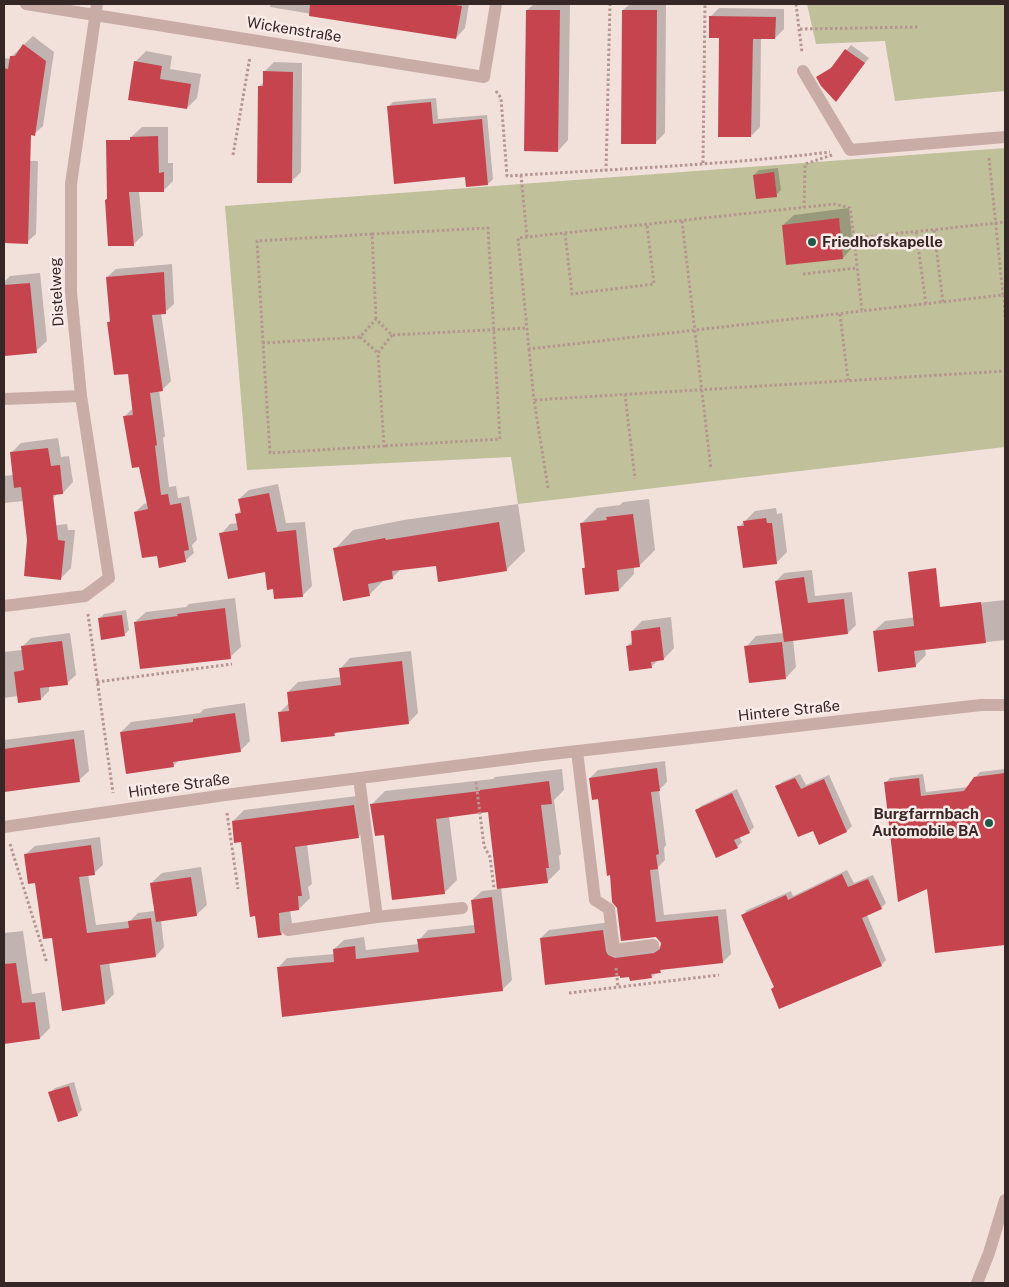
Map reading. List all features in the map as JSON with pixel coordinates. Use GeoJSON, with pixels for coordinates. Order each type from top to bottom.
{"type":"FeatureCollection","features":[{"type":"Feature","properties":{"kind":"street","name":"Wickenstraße"},"geometry":{"type":"LineString","coordinates":[[26,4],[96,10],[253,40],[484,77]]}},
{"type":"Feature","properties":{"kind":"street"},"geometry":{"type":"LineString","coordinates":[[484,77],[496,4]]}},
{"type":"Feature","properties":{"kind":"street","name":"Distelweg"},"geometry":{"type":"LineString","coordinates":[[85,596],[109,578],[81,396],[72,292],[71,184],[96,10]]}},
{"type":"Feature","properties":{"kind":"street"},"geometry":{"type":"LineString","coordinates":[[803,71],[850,150],[1005,137]]}},
{"type":"Feature","properties":{"kind":"street"},"geometry":{"type":"LineString","coordinates":[[4,399],[81,396]]}},
{"type":"Feature","properties":{"kind":"street"},"geometry":{"type":"LineString","coordinates":[[4,606],[85,596]]}},
{"type":"Feature","properties":{"kind":"street","name":"Hintere Straße"},"geometry":{"type":"LineString","coordinates":[[6,826],[225,795],[474,764],[981,705],[1005,705]]}},
{"type":"Feature","properties":{"kind":"street"},"geometry":{"type":"LineString","coordinates":[[577,752],[594,900],[608,909],[614,950],[654,945]]}},
{"type":"Feature","properties":{"kind":"street"},"geometry":{"type":"LineString","coordinates":[[359,778],[377,917]]}},
{"type":"Feature","properties":{"kind":"street"},"geometry":{"type":"LineString","coordinates":[[288,930],[377,917],[462,908]]}},
{"type":"Feature","properties":{"kind":"street"},"geometry":{"type":"LineString","coordinates":[[977,1283],[989,1253],[1005,1200]]}},
{"type":"Feature","properties":{"kind":"path"},"geometry":{"type":"LineString","coordinates":[[606,171],[610,4]]}},
{"type":"Feature","properties":{"kind":"path"},"geometry":{"type":"LineString","coordinates":[[703,163],[706,4]]}},
{"type":"Feature","properties":{"kind":"path"},"geometry":{"type":"LineString","coordinates":[[796,4],[803,71]]}},
{"type":"Feature","properties":{"kind":"path"},"geometry":{"type":"LineString","coordinates":[[800,29],[919,27]]}},
{"type":"Feature","properties":{"kind":"path"},"geometry":{"type":"LineString","coordinates":[[233,155],[253,40]]}},
{"type":"Feature","properties":{"kind":"path"},"geometry":{"type":"LineString","coordinates":[[484,77],[501,98],[507,176],[784,158],[850,150]]}},
{"type":"Feature","properties":{"kind":"path"},"geometry":{"type":"LineString","coordinates":[[988,138],[1005,317]]}},
{"type":"Feature","properties":{"kind":"path"},"geometry":{"type":"LineString","coordinates":[[804,208],[805,164],[850,150]]}},
{"type":"Feature","properties":{"kind":"path"},"geometry":{"type":"LineString","coordinates":[[521,175],[526,237]]}},
{"type":"Feature","properties":{"kind":"path"},"geometry":{"type":"LineString","coordinates":[[548,488],[534,400],[518,238],[836,204],[850,208],[862,312]]}},
{"type":"Feature","properties":{"kind":"path"},"geometry":{"type":"LineString","coordinates":[[682,221],[711,469]]}},
{"type":"Feature","properties":{"kind":"path"},"geometry":{"type":"LineString","coordinates":[[854,238],[1005,222]]}},
{"type":"Feature","properties":{"kind":"path"},"geometry":{"type":"LineString","coordinates":[[565,233],[572,294],[654,284],[647,225]]}},
{"type":"Feature","properties":{"kind":"path"},"geometry":{"type":"LineString","coordinates":[[488,228],[494,330],[500,439],[270,453],[257,241],[488,228]]}},
{"type":"Feature","properties":{"kind":"path"},"geometry":{"type":"LineString","coordinates":[[934,230],[943,303]]}},
{"type":"Feature","properties":{"kind":"path"},"geometry":{"type":"LineString","coordinates":[[916,232],[926,304]]}},
{"type":"Feature","properties":{"kind":"path"},"geometry":{"type":"LineString","coordinates":[[372,234],[376,320],[392,335],[527,328]]}},
{"type":"Feature","properties":{"kind":"path"},"geometry":{"type":"LineString","coordinates":[[803,274],[857,268]]}},
{"type":"Feature","properties":{"kind":"path"},"geometry":{"type":"LineString","coordinates":[[529,349],[1004,295]]}},
{"type":"Feature","properties":{"kind":"path"},"geometry":{"type":"LineString","coordinates":[[840,314],[848,380]]}},
{"type":"Feature","properties":{"kind":"path"},"geometry":{"type":"LineString","coordinates":[[263,343],[360,337],[376,320]]}},
{"type":"Feature","properties":{"kind":"path"},"geometry":{"type":"LineString","coordinates":[[384,446],[378,353],[392,335]]}},
{"type":"Feature","properties":{"kind":"path"},"geometry":{"type":"LineString","coordinates":[[360,337],[378,353]]}},
{"type":"Feature","properties":{"kind":"path"},"geometry":{"type":"LineString","coordinates":[[534,400],[1005,370]]}},
{"type":"Feature","properties":{"kind":"path"},"geometry":{"type":"LineString","coordinates":[[625,394],[635,480]]}},
{"type":"Feature","properties":{"kind":"path"},"geometry":{"type":"LineString","coordinates":[[85,596],[115,811]]}},
{"type":"Feature","properties":{"kind":"path"},"geometry":{"type":"LineString","coordinates":[[97,682],[232,664]]}},
{"type":"Feature","properties":{"kind":"path"},"geometry":{"type":"LineString","coordinates":[[474,764],[484,846],[490,857],[494,888]]}},
{"type":"Feature","properties":{"kind":"path"},"geometry":{"type":"LineString","coordinates":[[225,795],[238,889]]}},
{"type":"Feature","properties":{"kind":"path"},"geometry":{"type":"LineString","coordinates":[[6,826],[12,852],[47,963]]}},
{"type":"Feature","properties":{"kind":"path"},"geometry":{"type":"LineString","coordinates":[[569,993],[720,975]]}},
{"type":"Feature","properties":{"kind":"green space"},"geometry":{"type":"Polygon","coordinates":[[[807,4],[1005,4],[1005,91],[895,101],[885,41],[816,44],[807,4]]]}},
{"type":"Feature","properties":{"kind":"green space"},"geometry":{"type":"Polygon","coordinates":[[[1005,148],[1005,447],[518,504],[511,457],[247,470],[225,206],[1005,148]]]}},
{"type":"Feature","properties":{"kind":"building"},"geometry":{"type":"Polygon","coordinates":[[[310,4],[448,4],[462,6],[456,39],[309,16],[310,4]]]}},
{"type":"Feature","properties":{"kind":"building"},"geometry":{"type":"Polygon","coordinates":[[[526,10],[560,10],[558,152],[524,151],[526,10]]]}},
{"type":"Feature","properties":{"kind":"building"},"geometry":{"type":"Polygon","coordinates":[[[622,10],[657,10],[656,144],[621,144],[622,10]]]}},
{"type":"Feature","properties":{"kind":"building"},"geometry":{"type":"Polygon","coordinates":[[[709,16],[776,17],[775,39],[753,39],[751,137],[718,137],[719,38],[709,38],[709,16]]]}},
{"type":"Feature","properties":{"kind":"building"},"geometry":{"type":"Polygon","coordinates":[[[23,44],[46,61],[35,136],[31,135],[28,244],[4,243],[4,68],[8,69],[10,56],[15,56],[23,44]]]}},
{"type":"Feature","properties":{"kind":"building"},"geometry":{"type":"Polygon","coordinates":[[[845,49],[865,63],[836,102],[821,86],[816,77],[831,68],[845,49]]]}},
{"type":"Feature","properties":{"kind":"building"},"geometry":{"type":"Polygon","coordinates":[[[134,61],[162,66],[160,79],[191,84],[187,109],[128,100],[134,61]]]}},
{"type":"Feature","properties":{"kind":"building"},"geometry":{"type":"Polygon","coordinates":[[[263,71],[293,72],[292,183],[257,183],[258,86],[263,86],[263,71]]]}},
{"type":"Feature","properties":{"kind":"building"},"geometry":{"type":"Polygon","coordinates":[[[431,102],[433,124],[482,119],[488,185],[466,187],[465,177],[394,184],[387,106],[431,102]]]}},
{"type":"Feature","properties":{"kind":"building"},"geometry":{"type":"Polygon","coordinates":[[[158,136],[159,173],[164,172],[164,192],[129,192],[134,246],[108,246],[105,200],[107,199],[106,140],[130,140],[130,137],[158,136]]]}},
{"type":"Feature","properties":{"kind":"building"},"geometry":{"type":"Polygon","coordinates":[[[774,172],[777,197],[756,199],[753,175],[774,172]]]}},
{"type":"Feature","properties":{"kind":"building","name":"Friedhofskapelle"},"geometry":{"type":"Polygon","coordinates":[[[839,218],[843,259],[786,265],[782,225],[839,218]]]}},
{"type":"Feature","properties":{"kind":"building"},"geometry":{"type":"Polygon","coordinates":[[[164,272],[166,314],[152,315],[163,391],[150,393],[161,495],[168,494],[170,505],[181,503],[189,550],[184,551],[186,562],[159,568],[157,556],[142,558],[134,512],[148,509],[139,467],[132,468],[123,416],[133,415],[128,374],[114,375],[107,322],[110,322],[106,277],[164,272]]]}},
{"type":"Feature","properties":{"kind":"building"},"geometry":{"type":"Polygon","coordinates":[[[30,283],[37,353],[5,356],[4,285],[30,283]]]}},
{"type":"Feature","properties":{"kind":"building"},"geometry":{"type":"Polygon","coordinates":[[[48,448],[51,466],[60,465],[63,494],[53,495],[58,540],[65,541],[61,580],[24,576],[27,540],[21,487],[14,488],[10,452],[48,448]]]}},
{"type":"Feature","properties":{"kind":"building"},"geometry":{"type":"Polygon","coordinates":[[[269,493],[277,532],[296,530],[303,597],[274,599],[273,589],[267,590],[265,572],[228,579],[219,533],[238,530],[235,514],[241,513],[238,499],[269,493]]]}},
{"type":"Feature","properties":{"kind":"building"},"geometry":{"type":"Polygon","coordinates":[[[633,514],[640,567],[617,570],[619,591],[585,595],[582,568],[585,568],[580,523],[607,520],[606,517],[633,514]]]}},
{"type":"Feature","properties":{"kind":"building"},"geometry":{"type":"Polygon","coordinates":[[[766,518],[767,523],[772,523],[777,564],[743,568],[737,526],[744,526],[743,521],[766,518]]]}},
{"type":"Feature","properties":{"kind":"building"},"geometry":{"type":"Polygon","coordinates":[[[499,522],[507,571],[438,582],[436,566],[392,571],[393,579],[368,584],[370,596],[343,601],[333,548],[385,538],[386,540],[499,522]]]}},
{"type":"Feature","properties":{"kind":"building"},"geometry":{"type":"Polygon","coordinates":[[[936,568],[940,607],[981,602],[986,643],[914,651],[916,667],[878,672],[873,631],[914,626],[908,572],[936,568]]]}},
{"type":"Feature","properties":{"kind":"building"},"geometry":{"type":"Polygon","coordinates":[[[804,577],[808,603],[844,599],[848,634],[784,642],[775,581],[804,577]]]}},
{"type":"Feature","properties":{"kind":"building"},"geometry":{"type":"Polygon","coordinates":[[[225,608],[231,659],[140,669],[134,622],[225,608]]]}},
{"type":"Feature","properties":{"kind":"building"},"geometry":{"type":"Polygon","coordinates":[[[122,615],[125,636],[101,640],[98,618],[122,615]]]}},
{"type":"Feature","properties":{"kind":"building"},"geometry":{"type":"Polygon","coordinates":[[[660,627],[664,660],[651,662],[652,668],[629,671],[626,646],[632,645],[631,631],[660,627]]]}},
{"type":"Feature","properties":{"kind":"building"},"geometry":{"type":"Polygon","coordinates":[[[62,641],[68,685],[40,688],[41,700],[18,703],[14,672],[24,670],[21,646],[62,641]]]}},
{"type":"Feature","properties":{"kind":"building"},"geometry":{"type":"Polygon","coordinates":[[[782,642],[786,679],[749,683],[744,646],[782,642]]]}},
{"type":"Feature","properties":{"kind":"building"},"geometry":{"type":"Polygon","coordinates":[[[402,661],[409,724],[334,733],[335,736],[281,742],[278,712],[289,711],[287,692],[341,685],[339,668],[402,661]]]}},
{"type":"Feature","properties":{"kind":"building"},"geometry":{"type":"Polygon","coordinates":[[[235,713],[241,752],[173,762],[174,767],[126,774],[120,732],[193,722],[193,719],[235,713]]]}},
{"type":"Feature","properties":{"kind":"building"},"geometry":{"type":"Polygon","coordinates":[[[74,739],[80,782],[4,792],[4,749],[74,739]]]}},
{"type":"Feature","properties":{"kind":"building"},"geometry":{"type":"Polygon","coordinates":[[[657,768],[660,791],[651,792],[659,854],[656,855],[658,869],[650,870],[656,922],[718,916],[723,963],[660,970],[661,973],[651,974],[652,978],[630,981],[629,977],[620,978],[620,976],[545,985],[540,938],[603,930],[606,951],[608,955],[615,958],[654,953],[660,949],[661,943],[656,937],[621,941],[617,908],[612,902],[610,875],[607,876],[598,799],[592,800],[589,778],[657,768]]]}},
{"type":"Feature","properties":{"kind":"building"},"geometry":{"type":"Polygon","coordinates":[[[1005,773],[1005,945],[935,953],[927,889],[898,902],[884,782],[919,778],[921,796],[964,791],[974,777],[1005,773]]]}},
{"type":"Feature","properties":{"kind":"building"},"geometry":{"type":"Polygon","coordinates":[[[795,778],[801,789],[824,779],[847,832],[819,845],[813,831],[798,837],[775,786],[795,778]]]}},
{"type":"Feature","properties":{"kind":"building"},"geometry":{"type":"Polygon","coordinates":[[[549,781],[552,804],[541,805],[549,868],[546,868],[548,883],[497,889],[488,812],[436,819],[445,894],[392,900],[384,835],[375,836],[370,804],[549,781]]]}},
{"type":"Feature","properties":{"kind":"building"},"geometry":{"type":"Polygon","coordinates":[[[732,793],[750,833],[734,840],[738,848],[716,858],[695,810],[732,793]]]}},
{"type":"Feature","properties":{"kind":"building"},"geometry":{"type":"Polygon","coordinates":[[[354,805],[359,838],[295,847],[302,896],[298,896],[299,910],[279,913],[282,935],[258,938],[255,916],[250,917],[241,842],[234,843],[232,821],[354,805]]]}},
{"type":"Feature","properties":{"kind":"building"},"geometry":{"type":"Polygon","coordinates":[[[91,845],[95,875],[79,877],[87,933],[129,928],[128,921],[151,918],[156,957],[100,965],[105,1004],[62,1011],[52,938],[43,939],[35,883],[28,884],[24,854],[91,845]]]}},
{"type":"Feature","properties":{"kind":"building"},"geometry":{"type":"Polygon","coordinates":[[[842,874],[848,887],[868,879],[882,909],[862,918],[882,966],[779,1009],[771,989],[774,987],[741,915],[786,895],[788,900],[842,874]]]}},
{"type":"Feature","properties":{"kind":"building"},"geometry":{"type":"Polygon","coordinates":[[[191,877],[197,916],[156,922],[150,883],[191,877]]]}},
{"type":"Feature","properties":{"kind":"building"},"geometry":{"type":"Polygon","coordinates":[[[492,897],[503,991],[282,1017],[277,967],[334,962],[333,949],[355,946],[356,959],[419,952],[417,939],[475,933],[471,900],[492,897]]]}},
{"type":"Feature","properties":{"kind":"building"},"geometry":{"type":"Polygon","coordinates":[[[16,963],[22,1003],[35,1002],[40,1039],[4,1044],[4,964],[16,963]]]}},
{"type":"Feature","properties":{"kind":"building"},"geometry":{"type":"Polygon","coordinates":[[[69,1086],[78,1116],[58,1122],[48,1092],[69,1086]]]}},
{"type":"Feature","properties":{"kind":"place","name":"Friedhofskapelle"},"geometry":{"type":"Point","coordinates":[812,242]}},
{"type":"Feature","properties":{"kind":"place","name":"Burgfarrnbach Automobile BA"},"geometry":{"type":"Point","coordinates":[989,823]}}]}
